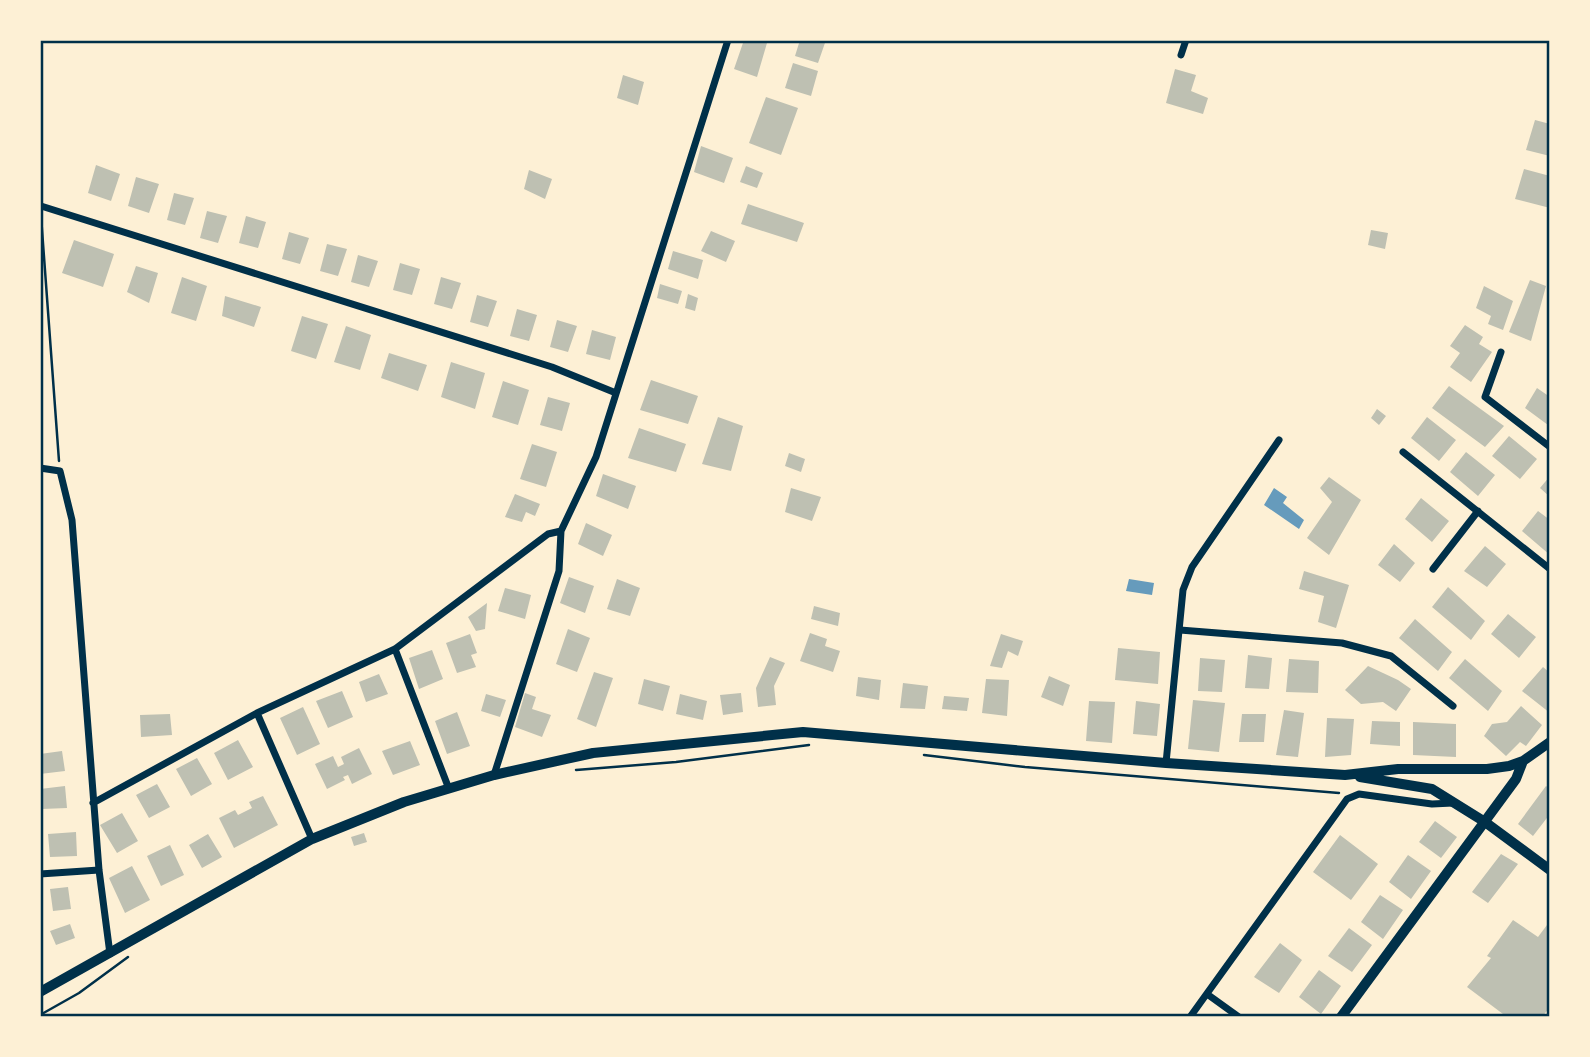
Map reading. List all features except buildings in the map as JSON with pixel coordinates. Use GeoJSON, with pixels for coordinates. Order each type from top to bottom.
{"type":"FeatureCollection","features":[{"type":"Feature","properties":{"kind":"street"},"geometry":{"type":"LineString","coordinates":[[494,775],[559,571],[561,531],[596,457],[728,40]]}},
{"type":"Feature","properties":{"kind":"street"},"geometry":{"type":"LineString","coordinates":[[1181,55],[1186,40]]}},
{"type":"Feature","properties":{"kind":"street"},"geometry":{"type":"LineString","coordinates":[[41,205],[552,367],[616,393]]}},
{"type":"Feature","properties":{"kind":"street"},"geometry":{"type":"LineString","coordinates":[[1501,352],[1485,397],[1549,444]]}},
{"type":"Feature","properties":{"kind":"street"},"geometry":{"type":"LineString","coordinates":[[1167,763],[1183,590],[1192,567],[1279,440]]}},
{"type":"Feature","properties":{"kind":"street"},"geometry":{"type":"LineString","coordinates":[[1403,452],[1550,569]]}},
{"type":"Feature","properties":{"kind":"street"},"geometry":{"type":"LineString","coordinates":[[40,468],[60,471],[72,520],[93,803],[110,954]]}},
{"type":"Feature","properties":{"kind":"street"},"geometry":{"type":"LineString","coordinates":[[1433,569],[1478,511]]}},
{"type":"Feature","properties":{"kind":"street"},"geometry":{"type":"LineString","coordinates":[[93,803],[257,713],[395,649],[548,534],[561,531]]}},
{"type":"Feature","properties":{"kind":"street"},"geometry":{"type":"LineString","coordinates":[[1181,630],[1342,643],[1391,656],[1453,706]]}},
{"type":"Feature","properties":{"kind":"street"},"geometry":{"type":"LineString","coordinates":[[395,649],[449,789]]}},
{"type":"Feature","properties":{"kind":"street"},"geometry":{"type":"LineString","coordinates":[[257,713],[312,839]]}},
{"type":"Feature","properties":{"kind":"street"},"geometry":{"type":"LineString","coordinates":[[40,992],[312,839],[404,802],[494,775],[593,753],[803,732],[1167,763],[1345,775],[1432,789],[1485,821],[1550,870]]}},
{"type":"Feature","properties":{"kind":"street"},"geometry":{"type":"LineString","coordinates":[[1345,775],[1398,769],[1488,769],[1523,761],[1550,742]]}},
{"type":"Feature","properties":{"kind":"street"},"geometry":{"type":"LineString","coordinates":[[1341,1017],[1516,779],[1523,761]]}},
{"type":"Feature","properties":{"kind":"street"},"geometry":{"type":"LineString","coordinates":[[1190,1017],[1346,799],[1359,794],[1432,804],[1457,802]]}},
{"type":"Feature","properties":{"kind":"street"},"geometry":{"type":"LineString","coordinates":[[40,874],[99,870]]}},
{"type":"Feature","properties":{"kind":"street"},"geometry":{"type":"LineString","coordinates":[[1207,994],[1239,1017]]}},
{"type":"Feature","properties":{"kind":"path"},"geometry":{"type":"LineString","coordinates":[[41,205],[60,471]]}},
{"type":"Feature","properties":{"kind":"path"},"geometry":{"type":"LineString","coordinates":[[568,771],[676,762],[816,744]]}},
{"type":"Feature","properties":{"kind":"path"},"geometry":{"type":"LineString","coordinates":[[918,754],[1215,784],[1359,794]]}},
{"type":"Feature","properties":{"kind":"path"},"geometry":{"type":"LineString","coordinates":[[40,1015],[79,993],[130,956]]}},
{"type":"Feature","properties":{"kind":"water"},"geometry":{"type":"Polygon","coordinates":[[[1274,488],[1287,497],[1283,503],[1304,520],[1299,529],[1264,505],[1274,488]]]}},
{"type":"Feature","properties":{"kind":"water"},"geometry":{"type":"Polygon","coordinates":[[[1129,579],[1154,583],[1152,595],[1126,591],[1129,579]]]}}]}
